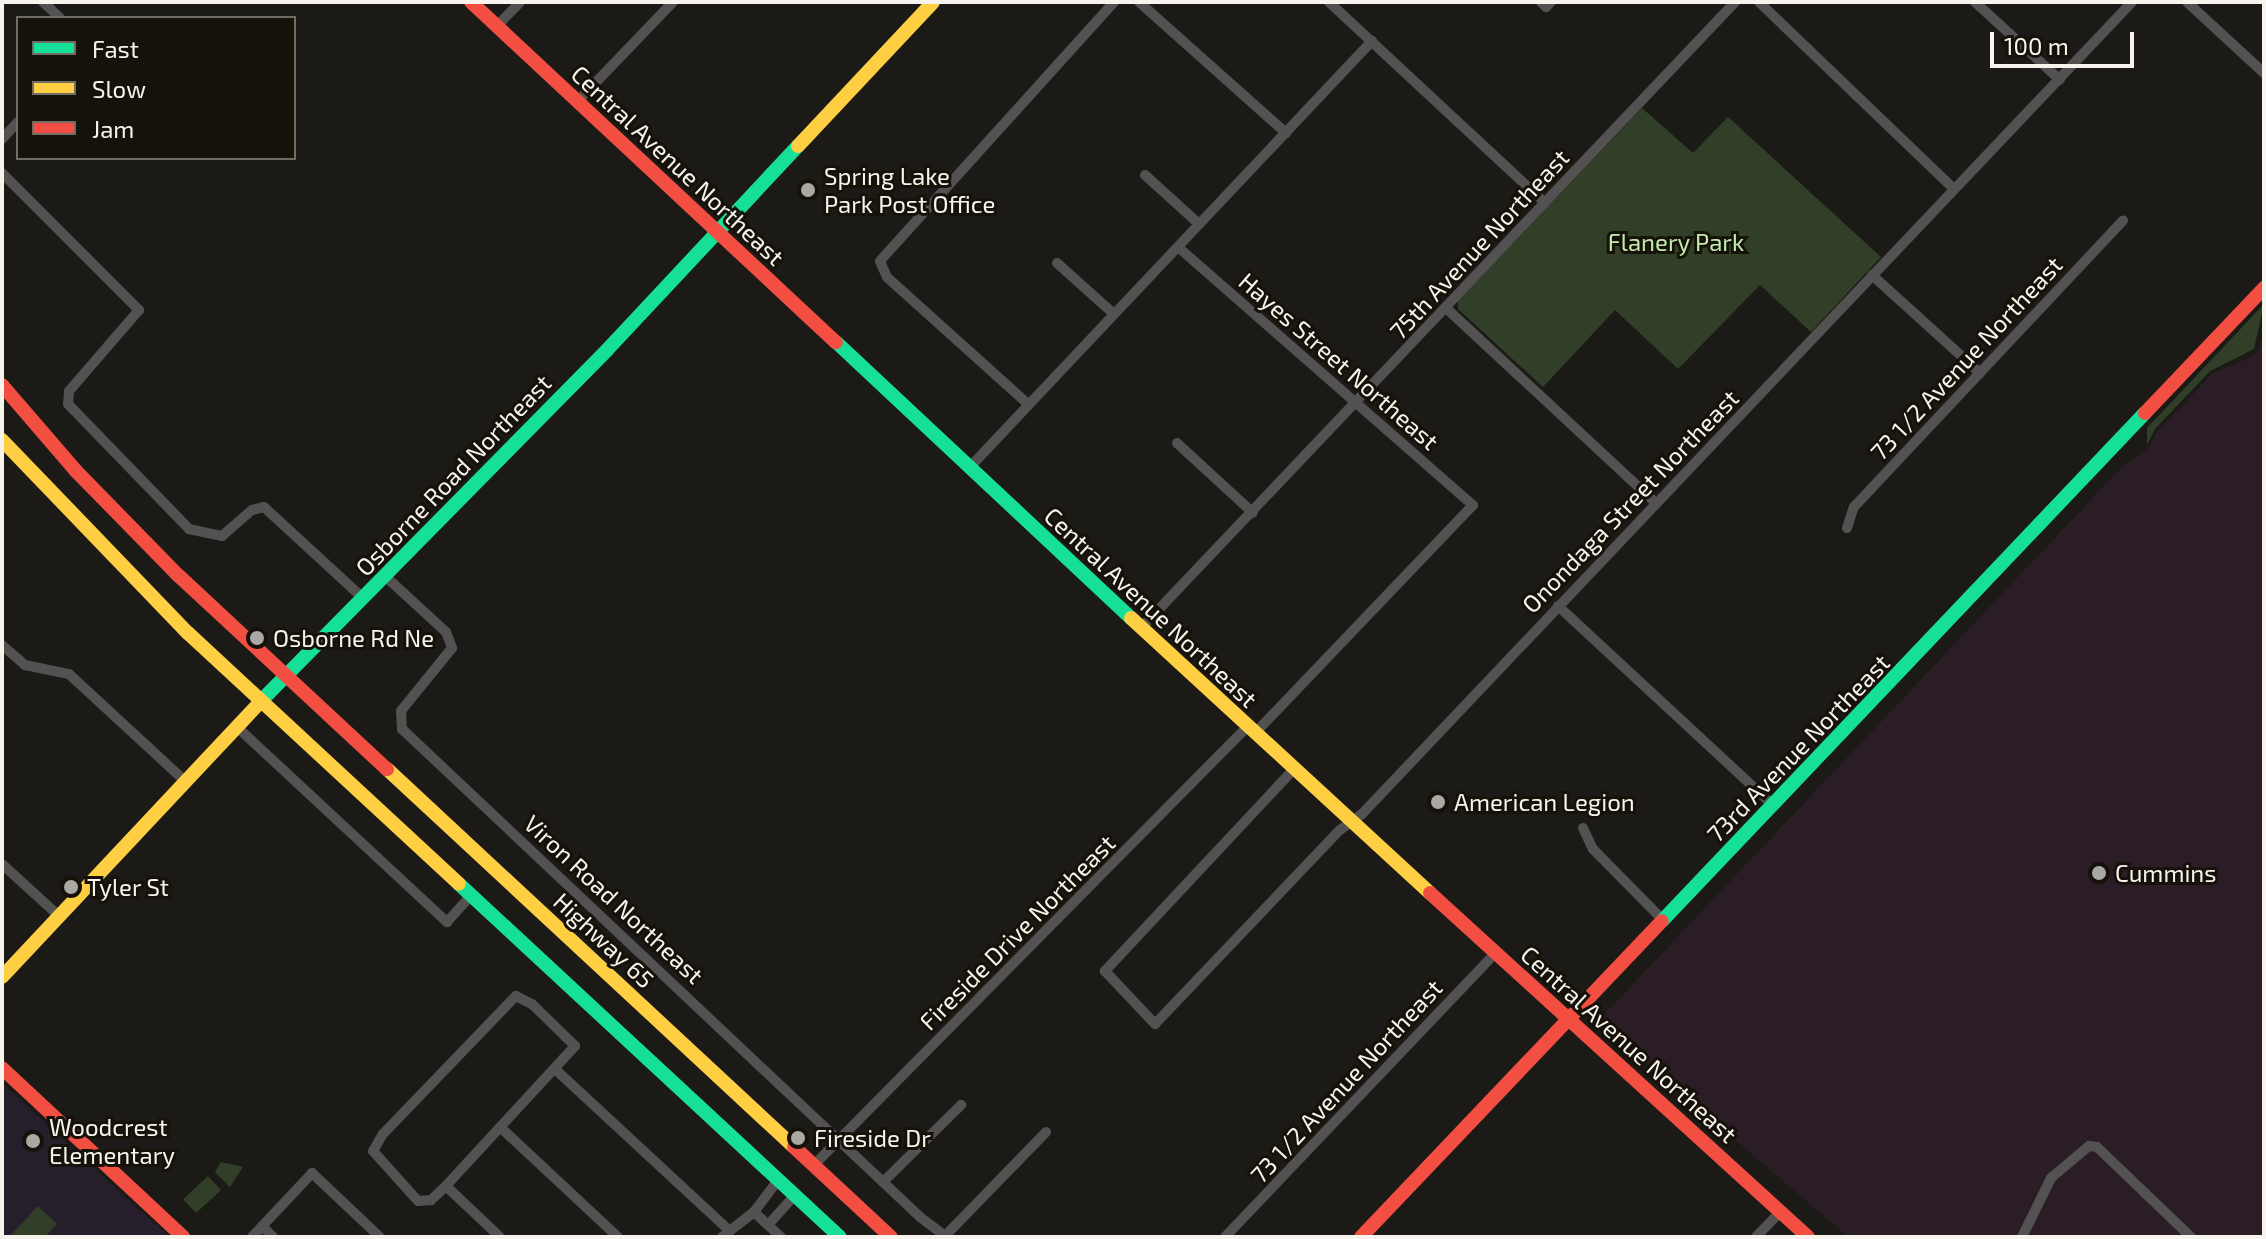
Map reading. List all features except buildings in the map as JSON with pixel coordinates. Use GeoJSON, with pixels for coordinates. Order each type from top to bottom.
{"type":"FeatureCollection","features":[{"type":"Feature","properties":{"kind":"main road","name":"Central Avenue Northeast"},"geometry":{"type":"LineString","coordinates":[[471,2],[1251,730],[1495,953],[1572,1018],[1808,1237]]}},
{"type":"Feature","properties":{"kind":"main road","name":"Osborne Road Northeast"},"geometry":{"type":"LineString","coordinates":[[2,977],[262,700],[717,232],[932,2]]}},
{"type":"Feature","properties":{"kind":"main road","name":"73rd Avenue Northeast"},"geometry":{"type":"LineString","coordinates":[[1361,1237],[2264,288]]}},
{"type":"Feature","properties":{"kind":"main road","name":"Highway 65"},"geometry":{"type":"LineString","coordinates":[[2,385],[122,519],[285,677],[891,1237]]}},
{"type":"Feature","properties":{"kind":"main road"},"geometry":{"type":"LineString","coordinates":[[2,440],[188,633],[840,1237]]}},
{"type":"Feature","properties":{"kind":"main road"},"geometry":{"type":"LineString","coordinates":[[2,1068],[183,1237]]}},
{"type":"Feature","properties":{"kind":"street"},"geometry":{"type":"LineString","coordinates":[[43,2],[58,16]]}},
{"type":"Feature","properties":{"kind":"street"},"geometry":{"type":"LineString","coordinates":[[497,26],[520,2]]}},
{"type":"Feature","properties":{"kind":"street"},"geometry":{"type":"LineString","coordinates":[[577,102],[673,2]]}},
{"type":"Feature","properties":{"kind":"street"},"geometry":{"type":"LineString","coordinates":[[1029,405],[887,277],[880,261],[1114,2]]}},
{"type":"Feature","properties":{"kind":"street"},"geometry":{"type":"LineString","coordinates":[[1139,2],[1286,133]]}},
{"type":"Feature","properties":{"kind":"street"},"geometry":{"type":"LineString","coordinates":[[1329,2],[1545,203]]}},
{"type":"Feature","properties":{"kind":"street"},"geometry":{"type":"LineString","coordinates":[[1541,2],[1546,7],[1551,2]]}},
{"type":"Feature","properties":{"kind":"street","name":"75th Avenue Northeast"},"geometry":{"type":"LineString","coordinates":[[1142,627],[1735,2]]}},
{"type":"Feature","properties":{"kind":"street"},"geometry":{"type":"LineString","coordinates":[[1759,2],[1954,189]]}},
{"type":"Feature","properties":{"kind":"street"},"geometry":{"type":"LineString","coordinates":[[1975,2],[2060,80]]}},
{"type":"Feature","properties":{"kind":"street","name":"Onondaga Street Northeast"},"geometry":{"type":"LineString","coordinates":[[1294,769],[1105,971],[1155,1024],[1558,606],[2132,2]]}},
{"type":"Feature","properties":{"kind":"street"},"geometry":{"type":"LineString","coordinates":[[2187,2],[2264,73]]}},
{"type":"Feature","properties":{"kind":"street"},"geometry":{"type":"LineString","coordinates":[[970,467],[1372,41]]}},
{"type":"Feature","properties":{"kind":"street"},"geometry":{"type":"LineString","coordinates":[[2,139],[16,124]]}},
{"type":"Feature","properties":{"kind":"street"},"geometry":{"type":"LineString","coordinates":[[2,173],[139,310],[69,391],[68,404],[189,529],[222,536],[252,510],[264,507],[363,598]]}},
{"type":"Feature","properties":{"kind":"street"},"geometry":{"type":"LineString","coordinates":[[1145,175],[1199,224]]}},
{"type":"Feature","properties":{"kind":"street","name":"73 1/2 Avenue Northeast"},"geometry":{"type":"LineString","coordinates":[[1847,528],[1854,507],[2123,221]]}},
{"type":"Feature","properties":{"kind":"street","name":"Hayes Street Northeast"},"geometry":{"type":"LineString","coordinates":[[1178,247],[1473,505]]}},
{"type":"Feature","properties":{"kind":"street"},"geometry":{"type":"LineString","coordinates":[[1057,263],[1114,314]]}},
{"type":"Feature","properties":{"kind":"street"},"geometry":{"type":"LineString","coordinates":[[1872,275],[1980,373]]}},
{"type":"Feature","properties":{"kind":"street"},"geometry":{"type":"LineString","coordinates":[[1446,308],[1656,503]]}},
{"type":"Feature","properties":{"kind":"street"},"geometry":{"type":"LineString","coordinates":[[1177,443],[1253,513]]}},
{"type":"Feature","properties":{"kind":"street","name":"Fireside Drive Northeast"},"geometry":{"type":"LineString","coordinates":[[814,1165],[1473,505]]}},
{"type":"Feature","properties":{"kind":"street","name":"Viron Road Northeast"},"geometry":{"type":"LineString","coordinates":[[385,576],[446,632],[452,648],[401,711],[402,729],[840,1138],[883,1182],[945,1236]]}},
{"type":"Feature","properties":{"kind":"street"},"geometry":{"type":"LineString","coordinates":[[1558,606],[1774,806]]}},
{"type":"Feature","properties":{"kind":"street"},"geometry":{"type":"LineString","coordinates":[[2,645],[25,665],[69,674],[186,782]]}},
{"type":"Feature","properties":{"kind":"street"},"geometry":{"type":"LineString","coordinates":[[237,727],[447,922],[471,895]]}},
{"type":"Feature","properties":{"kind":"street"},"geometry":{"type":"LineString","coordinates":[[1583,828],[1593,849],[1664,921]]}},
{"type":"Feature","properties":{"kind":"street"},"geometry":{"type":"LineString","coordinates":[[2,864],[59,916]]}},
{"type":"Feature","properties":{"kind":"street","name":"73 1/2 Avenue Northeast"},"geometry":{"type":"LineString","coordinates":[[1225,1237],[1495,953]]}},
{"type":"Feature","properties":{"kind":"street"},"geometry":{"type":"LineString","coordinates":[[516,996],[532,1004],[575,1046],[500,1127],[431,1200],[418,1201],[377,1161],[373,1151],[383,1134],[516,996]]}},
{"type":"Feature","properties":{"kind":"street"},"geometry":{"type":"LineString","coordinates":[[556,1070],[726,1233],[754,1212],[778,1180]]}},
{"type":"Feature","properties":{"kind":"street"},"geometry":{"type":"LineString","coordinates":[[883,1182],[961,1105]]}},
{"type":"Feature","properties":{"kind":"street"},"geometry":{"type":"LineString","coordinates":[[500,1127],[618,1237]]}},
{"type":"Feature","properties":{"kind":"street"},"geometry":{"type":"LineString","coordinates":[[945,1236],[1046,1132]]}},
{"type":"Feature","properties":{"kind":"street"},"geometry":{"type":"LineString","coordinates":[[2022,1237],[2051,1178],[2089,1146],[2097,1147],[2191,1237]]}},
{"type":"Feature","properties":{"kind":"street"},"geometry":{"type":"LineString","coordinates":[[252,1237],[312,1173],[380,1237]]}},
{"type":"Feature","properties":{"kind":"street"},"geometry":{"type":"LineString","coordinates":[[446,1186],[500,1237]]}},
{"type":"Feature","properties":{"kind":"street"},"geometry":{"type":"LineString","coordinates":[[768,1225],[794,1196]]}},
{"type":"Feature","properties":{"kind":"street"},"geometry":{"type":"LineString","coordinates":[[754,1212],[781,1237]]}},
{"type":"Feature","properties":{"kind":"street"},"geometry":{"type":"LineString","coordinates":[[1756,1237],[1780,1212]]}},
{"type":"Feature","properties":{"kind":"street"},"geometry":{"type":"LineString","coordinates":[[262,1226],[273,1237]]}},
{"type":"Feature","properties":{"kind":"shaded area"},"geometry":{"type":"Polygon","coordinates":[[[2264,318],[2264,1237],[1848,1237],[1598,1021],[2120,469],[2150,447],[2156,433],[2213,373],[2254,356],[2261,344],[2264,318]]]}},
{"type":"Feature","properties":{"kind":"shaded area","name":"Woodcrest Elementary"},"geometry":{"type":"Polygon","coordinates":[[[2,1083],[126,1198],[168,1235],[2,1237],[2,1083]]]}},
{"type":"Feature","properties":{"kind":"green space","name":"Flanery Park"},"geometry":{"type":"Polygon","coordinates":[[[1642,108],[1693,153],[1728,117],[1881,257],[1811,332],[1760,285],[1678,369],[1615,310],[1543,387],[1458,309],[1458,301],[1642,108]]]}},
{"type":"Feature","properties":{"kind":"green space"},"geometry":{"type":"Polygon","coordinates":[[[2264,304],[2254,349],[2210,371],[2155,429],[2147,445],[2147,428],[2264,304]]]}},
{"type":"Feature","properties":{"kind":"green space"},"geometry":{"type":"Polygon","coordinates":[[[221,1162],[243,1167],[230,1187],[215,1172],[221,1162]]]}},
{"type":"Feature","properties":{"kind":"green space"},"geometry":{"type":"Polygon","coordinates":[[[208,1176],[221,1190],[196,1213],[183,1199],[208,1176]]]}},
{"type":"Feature","properties":{"kind":"green space"},"geometry":{"type":"Polygon","coordinates":[[[38,1206],[57,1224],[45,1237],[9,1237],[38,1206]]]}},
{"type":"Feature","properties":{"kind":"traffic: fast"},"geometry":{"type":"LineString","coordinates":[[260,702],[607,350],[798,146]]}},
{"type":"Feature","properties":{"kind":"traffic: fast"},"geometry":{"type":"LineString","coordinates":[[836,342],[1131,618]]}},
{"type":"Feature","properties":{"kind":"traffic: fast"},"geometry":{"type":"LineString","coordinates":[[1662,921],[2145,413]]}},
{"type":"Feature","properties":{"kind":"traffic: fast"},"geometry":{"type":"LineString","coordinates":[[459,884],[840,1237]]}},
{"type":"Feature","properties":{"kind":"traffic: slow"},"geometry":{"type":"LineString","coordinates":[[798,146],[933,2]]}},
{"type":"Feature","properties":{"kind":"traffic: slow"},"geometry":{"type":"LineString","coordinates":[[2,440],[188,633],[459,884]]}},
{"type":"Feature","properties":{"kind":"traffic: slow"},"geometry":{"type":"LineString","coordinates":[[1131,618],[1430,893]]}},
{"type":"Feature","properties":{"kind":"traffic: slow"},"geometry":{"type":"LineString","coordinates":[[2,977],[260,702]]}},
{"type":"Feature","properties":{"kind":"traffic: slow"},"geometry":{"type":"LineString","coordinates":[[387,769],[794,1147]]}},
{"type":"Feature","properties":{"kind":"traffic: jam"},"geometry":{"type":"LineString","coordinates":[[471,2],[836,342]]}},
{"type":"Feature","properties":{"kind":"traffic: jam"},"geometry":{"type":"LineString","coordinates":[[2145,413],[2264,288]]}},
{"type":"Feature","properties":{"kind":"traffic: jam"},"geometry":{"type":"LineString","coordinates":[[2,385],[76,471],[179,576],[387,769]]}},
{"type":"Feature","properties":{"kind":"traffic: jam"},"geometry":{"type":"LineString","coordinates":[[1430,893],[1808,1237]]}},
{"type":"Feature","properties":{"kind":"traffic: jam"},"geometry":{"type":"LineString","coordinates":[[1361,1237],[1662,921]]}},
{"type":"Feature","properties":{"kind":"traffic: jam"},"geometry":{"type":"LineString","coordinates":[[2,1068],[183,1237]]}},
{"type":"Feature","properties":{"kind":"traffic: jam"},"geometry":{"type":"LineString","coordinates":[[794,1147],[891,1237]]}},
{"type":"Feature","properties":{"kind":"place","name":"Spring Lake Park Post Office"},"geometry":{"type":"Point","coordinates":[808,190]}},
{"type":"Feature","properties":{"kind":"place","name":"Osborne Rd Ne"},"geometry":{"type":"Point","coordinates":[257,638]}},
{"type":"Feature","properties":{"kind":"place","name":"American Legion"},"geometry":{"type":"Point","coordinates":[1438,802]}},
{"type":"Feature","properties":{"kind":"place","name":"Cummins"},"geometry":{"type":"Point","coordinates":[2099,873]}},
{"type":"Feature","properties":{"kind":"place","name":"Tyler St"},"geometry":{"type":"Point","coordinates":[71,887]}},
{"type":"Feature","properties":{"kind":"place","name":"Fireside Dr"},"geometry":{"type":"Point","coordinates":[798,1138]}},
{"type":"Feature","properties":{"kind":"place","name":"Woodcrest Elementary"},"geometry":{"type":"Point","coordinates":[33,1141]}}]}
